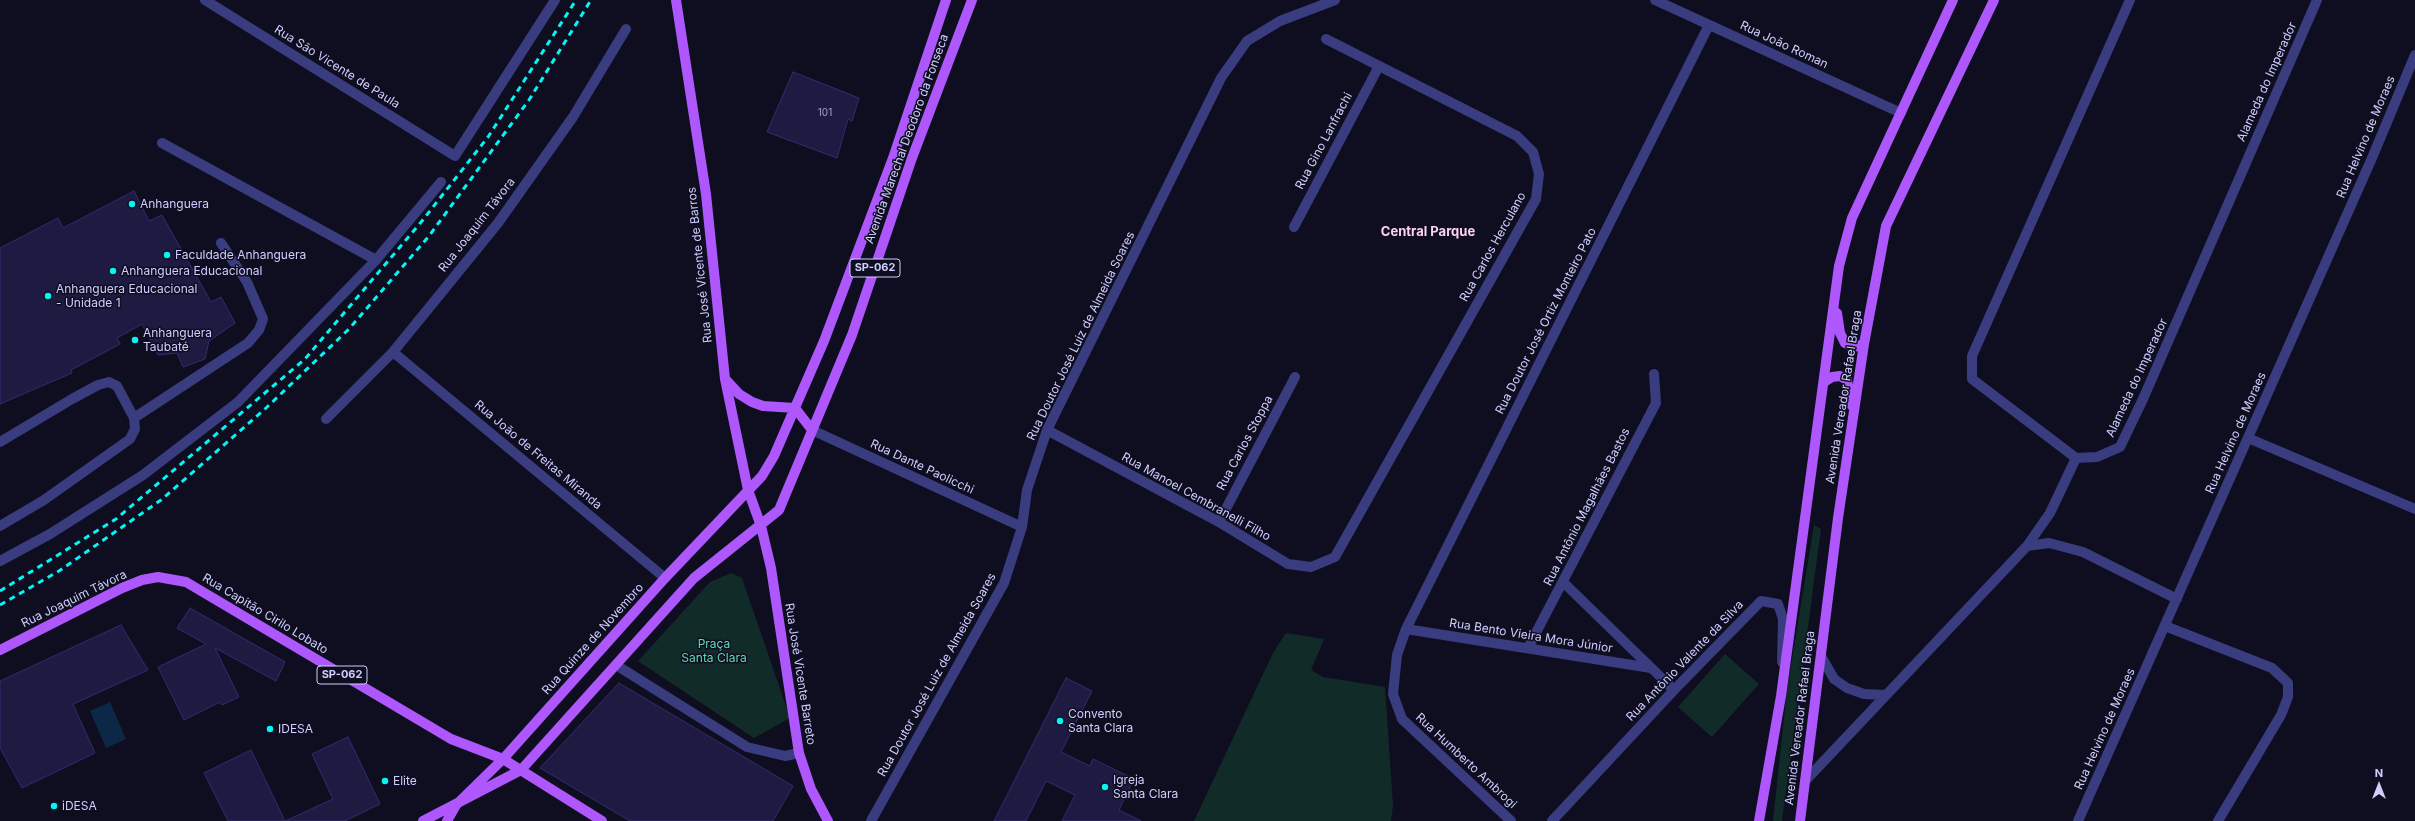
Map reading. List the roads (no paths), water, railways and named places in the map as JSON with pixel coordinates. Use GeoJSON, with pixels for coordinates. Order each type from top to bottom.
{"type":"FeatureCollection","features":[{"type":"Feature","properties":{"kind":"main road","name":"Rua José Vicente de Barros"},"geometry":{"type":"LineString","coordinates":[[676,0],[706,194],[725,380],[748,490],[761,526]]}},
{"type":"Feature","properties":{"kind":"main road","name":"Avenida Marechal Deodoro da Fonseca"},"geometry":{"type":"LineString","coordinates":[[748,490],[762,476],[774,456],[824,341],[893,158],[946,0]]}},
{"type":"Feature","properties":{"kind":"main road","name":"Avenida Marechal Deodoro da Fonseca"},"geometry":{"type":"LineString","coordinates":[[761,526],[779,510],[852,335],[909,165],[972,0]]}},
{"type":"Feature","properties":{"kind":"main road","name":"Avenida Vereador Rafael Braga"},"geometry":{"type":"LineString","coordinates":[[1759,821],[1781,696],[1840,266],[1852,218],[1953,0]]}},
{"type":"Feature","properties":{"kind":"main road","name":"Avenida Vereador Rafael Braga"},"geometry":{"type":"LineString","coordinates":[[1800,821],[1820,656],[1852,425],[1864,344],[1886,226],[1994,0]]}},
{"type":"Feature","properties":{"kind":"main road"},"geometry":{"type":"LineString","coordinates":[[1836,295],[1842,339],[1849,346],[1864,344]]}},
{"type":"Feature","properties":{"kind":"main road"},"geometry":{"type":"LineString","coordinates":[[1824,382],[1832,377],[1840,376],[1847,380],[1850,388],[1852,425]]}},
{"type":"Feature","properties":{"kind":"main road"},"geometry":{"type":"LineString","coordinates":[[725,380],[739,394],[752,402],[763,406],[795,408],[812,430]]}},
{"type":"Feature","properties":{"kind":"main road","name":"Rua Quinze de Novembro"},"geometry":{"type":"LineString","coordinates":[[447,821],[456,805],[503,760],[666,578],[748,490]]}},
{"type":"Feature","properties":{"kind":"main road","name":"SP-062"},"geometry":{"type":"LineString","coordinates":[[423,821],[521,770],[694,578],[761,526]]}},
{"type":"Feature","properties":{"kind":"main road","name":"Rua José Vicente Barreto"},"geometry":{"type":"LineString","coordinates":[[761,526],[771,568],[799,753],[811,789],[828,821]]}},
{"type":"Feature","properties":{"kind":"main road","name":"Rua Joaquim Távora"},"geometry":{"type":"LineString","coordinates":[[0,650],[122,588],[142,580],[158,577],[186,582]]}},
{"type":"Feature","properties":{"kind":"main road","name":"Rua Capitão Cirilo Lobato"},"geometry":{"type":"LineString","coordinates":[[186,582],[451,739],[503,760],[602,821]]}},
{"type":"Feature","properties":{"kind":"street","name":"Rua São Vicente de Paula"},"geometry":{"type":"LineString","coordinates":[[205,0],[455,156],[555,0]]}},
{"type":"Feature","properties":{"kind":"street","name":"Rua Doutor José Luiz de Almeida Soares"},"geometry":{"type":"LineString","coordinates":[[871,821],[1004,583],[1022,527],[1027,490],[1048,430],[1221,78],[1247,41],[1280,21],[1335,0]]}},
{"type":"Feature","properties":{"kind":"street","name":"Rua João Roman"},"geometry":{"type":"LineString","coordinates":[[1655,0],[1901,113]]}},
{"type":"Feature","properties":{"kind":"street"},"geometry":{"type":"LineString","coordinates":[[1805,781],[2026,546],[2050,513],[2076,458],[1972,379],[1972,356],[2130,0]]}},
{"type":"Feature","properties":{"kind":"street","name":"Alameda do Imperador"},"geometry":{"type":"LineString","coordinates":[[2076,458],[2097,457],[2120,447],[2143,399],[2317,0]]}},
{"type":"Feature","properties":{"kind":"street","name":"Rua Doutor José Ortiz Monteiro Pato"},"geometry":{"type":"LineString","coordinates":[[1406,629],[1709,25]]}},
{"type":"Feature","properties":{"kind":"street","name":"Rua Joaquim Távora"},"geometry":{"type":"LineString","coordinates":[[326,419],[393,352],[502,217],[573,117],[626,29]]}},
{"type":"Feature","properties":{"kind":"street","name":"Rua Carlos Herculano"},"geometry":{"type":"LineString","coordinates":[[1326,39],[1378,68],[1517,136],[1533,152],[1539,174],[1536,199],[1335,557]]}},
{"type":"Feature","properties":{"kind":"street","name":"Rua Helvino de Moraes"},"geometry":{"type":"LineString","coordinates":[[2078,821],[2248,438],[2415,55]]}},
{"type":"Feature","properties":{"kind":"street","name":"Rua Gino Lanfrachi"},"geometry":{"type":"LineString","coordinates":[[1294,227],[1378,68]]}},
{"type":"Feature","properties":{"kind":"street"},"geometry":{"type":"LineString","coordinates":[[162,143],[376,260]]}},
{"type":"Feature","properties":{"kind":"street"},"geometry":{"type":"LineString","coordinates":[[0,561],[50,534],[143,475],[238,402],[376,260],[441,182]]}},
{"type":"Feature","properties":{"kind":"street"},"geometry":{"type":"LineString","coordinates":[[134,418],[248,343],[259,330],[263,320],[247,282],[221,242]]}},
{"type":"Feature","properties":{"kind":"street","name":"Rua João de Freitas Miranda"},"geometry":{"type":"LineString","coordinates":[[393,352],[666,578]]}},
{"type":"Feature","properties":{"kind":"street","name":"Rua Antônio Magalhães Bastos"},"geometry":{"type":"LineString","coordinates":[[1528,648],[1656,403],[1654,374]]}},
{"type":"Feature","properties":{"kind":"street","name":"Rua Carlos Stoppa"},"geometry":{"type":"LineString","coordinates":[[1219,522],[1295,376]]}},
{"type":"Feature","properties":{"kind":"street"},"geometry":{"type":"LineString","coordinates":[[0,526],[44,500],[130,439],[135,429],[134,418],[117,386],[109,382],[98,385],[4,439]]}},
{"type":"Feature","properties":{"kind":"street","name":"Rua Dante Paolicchi"},"geometry":{"type":"LineString","coordinates":[[812,430],[1022,527]]}},
{"type":"Feature","properties":{"kind":"street","name":"Rua Manoel Cembranelli Filho"},"geometry":{"type":"LineString","coordinates":[[1048,430],[1219,522],[1288,564],[1311,567],[1335,557]]}},
{"type":"Feature","properties":{"kind":"street"},"geometry":{"type":"LineString","coordinates":[[2248,438],[2415,510]]}},
{"type":"Feature","properties":{"kind":"street"},"geometry":{"type":"LineString","coordinates":[[2026,546],[2049,543],[2083,552],[2177,599]]}},
{"type":"Feature","properties":{"kind":"street"},"geometry":{"type":"LineString","coordinates":[[1563,582],[1674,690]]}},
{"type":"Feature","properties":{"kind":"street","name":"Rua Antônio Valente da Silva"},"geometry":{"type":"LineString","coordinates":[[1552,821],[1674,690],[1761,600],[1778,604],[1783,619],[1781,696]]}},
{"type":"Feature","properties":{"kind":"street"},"geometry":{"type":"LineString","coordinates":[[2165,626],[2272,668],[2288,683],[2288,697],[2281,715],[2218,821]]}},
{"type":"Feature","properties":{"kind":"street","name":"Rua Bento Vieira Mora Júnior"},"geometry":{"type":"LineString","coordinates":[[1406,629],[1651,668]]}},
{"type":"Feature","properties":{"kind":"street","name":"Rua Humberto Ambrogi"},"geometry":{"type":"LineString","coordinates":[[1406,629],[1397,656],[1393,694],[1402,719],[1511,821]]}},
{"type":"Feature","properties":{"kind":"street"},"geometry":{"type":"LineString","coordinates":[[1820,656],[1834,679],[1847,688],[1864,694],[1886,695]]}},
{"type":"Feature","properties":{"kind":"street"},"geometry":{"type":"LineString","coordinates":[[616,665],[747,747],[785,756],[799,753]]}},
{"type":"Feature","properties":{"kind":"water"},"geometry":{"type":"Polygon","coordinates":[[[110,702],[126,739],[106,748],[90,711],[110,702]]]}},
{"type":"Feature","properties":{"kind":"railway"},"geometry":{"type":"LineString","coordinates":[[0,591],[116,519],[305,359],[422,221],[488,137],[576,0]]}},
{"type":"Feature","properties":{"kind":"railway"},"geometry":{"type":"LineString","coordinates":[[0,605],[59,571],[161,500],[265,409],[349,329],[429,236],[529,100],[591,0]]}},
{"type":"Feature","properties":{"kind":"place","name":"Anhanguera"},"geometry":{"type":"Point","coordinates":[132,204]}},
{"type":"Feature","properties":{"kind":"place","name":"Faculdade Anhanguera"},"geometry":{"type":"Point","coordinates":[167,255]}},
{"type":"Feature","properties":{"kind":"place","name":"Anhanguera Educacional"},"geometry":{"type":"Point","coordinates":[113,271]}},
{"type":"Feature","properties":{"kind":"place","name":"Anhanguera Educacional - Unidade 1"},"geometry":{"type":"Point","coordinates":[48,296]}},
{"type":"Feature","properties":{"kind":"place","name":"Anhanguera Taubaté"},"geometry":{"type":"Point","coordinates":[135,340]}},
{"type":"Feature","properties":{"kind":"place","name":"Convento Santa Clara"},"geometry":{"type":"Point","coordinates":[1060,721]}},
{"type":"Feature","properties":{"kind":"place","name":"IDESA"},"geometry":{"type":"Point","coordinates":[270,729]}},
{"type":"Feature","properties":{"kind":"place","name":"Elite"},"geometry":{"type":"Point","coordinates":[385,781]}},
{"type":"Feature","properties":{"kind":"place","name":"Igreja Santa Clara"},"geometry":{"type":"Point","coordinates":[1105,787]}},
{"type":"Feature","properties":{"kind":"place","name":"iDESA"},"geometry":{"type":"Point","coordinates":[54,806]}},
{"type":"Feature","properties":{"kind":"district","name":"Central Parque"},"geometry":{"type":"Point","coordinates":[1428,232]}},
{"type":"Feature","properties":{"kind":"park label","name":"Praça Santa Clara"},"geometry":{"type":"Point","coordinates":[714,651]}}]}
